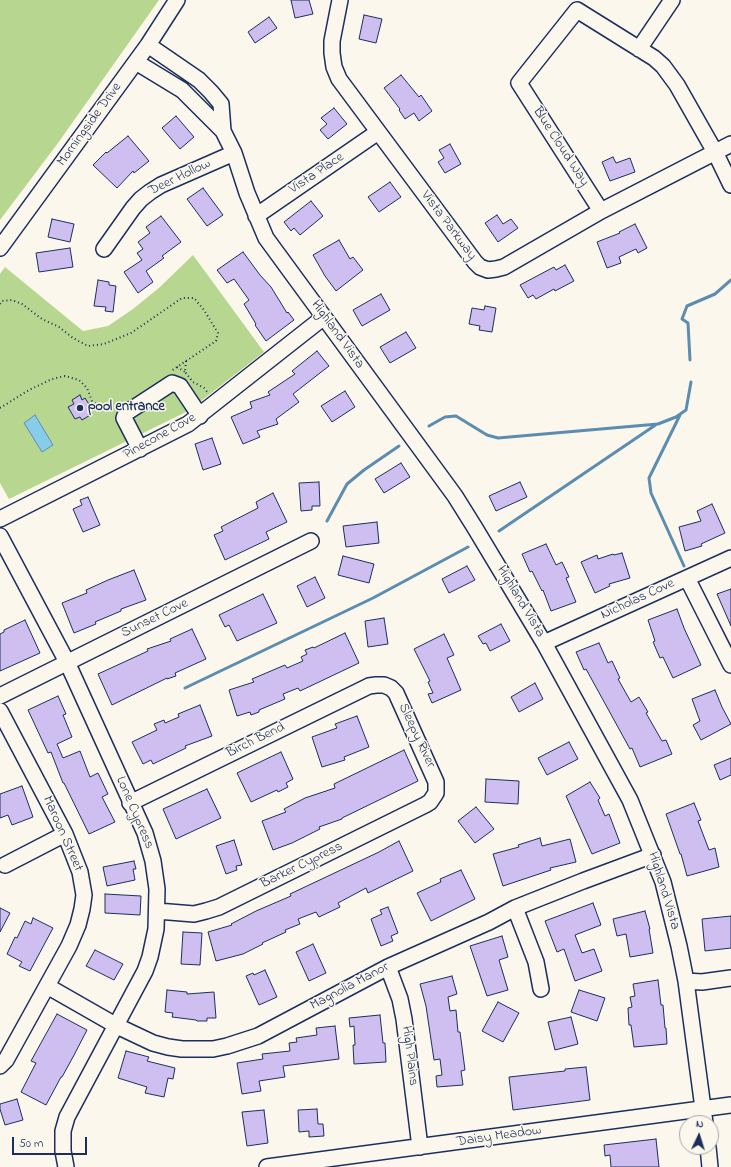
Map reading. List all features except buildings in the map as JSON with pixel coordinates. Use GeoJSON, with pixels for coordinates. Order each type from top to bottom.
{"type":"FeatureCollection","features":[{"type":"Feature","properties":{"kind":"street","name":"Morningside Drive"},"geometry":{"type":"LineString","coordinates":[[0,248],[136,62],[177,0]]}},
{"type":"Feature","properties":{"kind":"street","name":"Vista Parkway"},"geometry":{"type":"LineString","coordinates":[[340,0],[332,41],[334,67],[339,79],[475,262],[480,267],[488,270],[504,267],[601,211],[731,144]]}},
{"type":"Feature","properties":{"kind":"street"},"geometry":{"type":"LineString","coordinates":[[672,0],[639,49],[663,66],[670,74],[715,152],[731,186]]}},
{"type":"Feature","properties":{"kind":"street","name":"Blue Cloud Way"},"geometry":{"type":"LineString","coordinates":[[601,211],[520,83],[577,10],[639,49]]}},
{"type":"Feature","properties":{"kind":"street","name":"Highland Vista"},"geometry":{"type":"LineString","coordinates":[[148,45],[199,80],[211,92],[221,104],[223,130]]}},
{"type":"Feature","properties":{"kind":"street","name":"Highland Vista"},"geometry":{"type":"LineString","coordinates":[[136,62],[182,90],[223,130],[234,153],[247,193],[266,238],[455,496],[544,643],[630,800],[663,882],[679,946],[686,981],[704,1115]]}},
{"type":"Feature","properties":{"kind":"street","name":"Vista Place"},"geometry":{"type":"LineString","coordinates":[[256,216],[378,132]]}},
{"type":"Feature","properties":{"kind":"street","name":"Deer Hollow"},"geometry":{"type":"LineString","coordinates":[[104,249],[141,199],[150,192],[161,185],[234,153]]}},
{"type":"Feature","properties":{"kind":"street","name":"Pinecone Cove"},"geometry":{"type":"LineString","coordinates":[[0,519],[183,427],[200,416],[324,317]]}},
{"type":"Feature","properties":{"kind":"street"},"geometry":{"type":"LineString","coordinates":[[140,449],[124,418],[126,413],[172,383],[180,386],[200,416]]}},
{"type":"Feature","properties":{"kind":"street","name":"Lone Cypress"},"geometry":{"type":"LineString","coordinates":[[0,536],[67,662],[145,833],[156,876],[156,929],[150,957],[138,987],[73,1103],[67,1117],[63,1144],[66,1167]]}},
{"type":"Feature","properties":{"kind":"street","name":"Sunset Cove"},"geometry":{"type":"LineString","coordinates":[[0,696],[311,541]]}},
{"type":"Feature","properties":{"kind":"street","name":"Nicholas Cove"},"geometry":{"type":"LineString","coordinates":[[544,643],[731,558]]}},
{"type":"Feature","properties":{"kind":"street"},"geometry":{"type":"LineString","coordinates":[[688,578],[731,665]]}},
{"type":"Feature","properties":{"kind":"street","name":"Birch Bend"},"geometry":{"type":"LineString","coordinates":[[130,803],[369,686],[384,686]]}},
{"type":"Feature","properties":{"kind":"street","name":"Sleepy River"},"geometry":{"type":"LineString","coordinates":[[384,686],[391,688],[396,693],[435,777],[437,787],[436,793]]}},
{"type":"Feature","properties":{"kind":"street","name":"Maroon Street"},"geometry":{"type":"LineString","coordinates":[[0,711],[65,834],[80,872],[84,895],[78,925],[69,946],[6,1060],[0,1066]]}},
{"type":"Feature","properties":{"kind":"street","name":"Barker Cypress"},"geometry":{"type":"LineString","coordinates":[[157,911],[194,914],[219,907],[425,805],[434,798],[436,793]]}},
{"type":"Feature","properties":{"kind":"street"},"geometry":{"type":"LineString","coordinates":[[5,865],[65,834]]}},
{"type":"Feature","properties":{"kind":"street","name":"Magnolia Manor"},"geometry":{"type":"LineString","coordinates":[[47,986],[117,1026],[153,1043],[168,1047],[197,1050],[227,1046],[258,1036],[388,967],[489,922],[515,908],[653,855]]}},
{"type":"Feature","properties":{"kind":"street"},"geometry":{"type":"LineString","coordinates":[[515,908],[536,962],[542,989]]}},
{"type":"Feature","properties":{"kind":"street","name":"High Plains"},"geometry":{"type":"LineString","coordinates":[[388,967],[400,999],[404,1019],[420,1147]]}},
{"type":"Feature","properties":{"kind":"street"},"geometry":{"type":"LineString","coordinates":[[686,981],[702,982],[731,978]]}},
{"type":"Feature","properties":{"kind":"street","name":"Daisy Meadow"},"geometry":{"type":"LineString","coordinates":[[706,1115],[731,1105]]}},
{"type":"Feature","properties":{"kind":"street","name":"Daisy Meadow"},"geometry":{"type":"LineString","coordinates":[[267,1167],[420,1147],[679,1119]]}},
{"type":"Feature","properties":{"kind":"street"},"geometry":{"type":"LineString","coordinates":[[709,1155],[710,1167]]}},
{"type":"Feature","properties":{"kind":"path"},"geometry":{"type":"LineString","coordinates":[[0,304],[2,301],[12,300],[22,304],[42,319],[88,346],[104,344],[131,332],[182,298],[194,298],[204,310],[218,334],[216,341],[166,374]]}},
{"type":"Feature","properties":{"kind":"path"},"geometry":{"type":"LineString","coordinates":[[185,372],[186,361]]}},
{"type":"Feature","properties":{"kind":"path"},"geometry":{"type":"LineString","coordinates":[[177,367],[185,372],[193,382],[204,388],[209,394]]}},
{"type":"Feature","properties":{"kind":"path"},"geometry":{"type":"LineString","coordinates":[[0,408],[29,390],[52,379],[65,376],[79,380],[87,388],[92,401],[104,410],[120,405]]}},
{"type":"Feature","properties":{"kind":"green space"},"geometry":{"type":"Polygon","coordinates":[[[0,0],[159,0],[58,143],[0,220],[0,0]]]}},
{"type":"Feature","properties":{"kind":"green space"},"geometry":{"type":"Polygon","coordinates":[[[193,255],[264,352],[188,411],[9,499],[0,483],[0,274],[5,267],[83,331],[108,326],[133,309],[160,287],[193,255]]]}},
{"type":"Feature","properties":{"kind":"water"},"geometry":{"type":"Polygon","coordinates":[[[35,415],[53,445],[42,452],[24,423],[35,415]]]}},
{"type":"Feature","properties":{"kind":"waterway"},"geometry":{"type":"LineString","coordinates":[[690,360],[688,323],[682,319],[687,306],[715,294],[731,280]]}},
{"type":"Feature","properties":{"kind":"waterway"},"geometry":{"type":"LineString","coordinates":[[429,426],[445,417],[456,416],[487,435],[498,438],[658,424],[676,417],[686,410],[691,382]]}},
{"type":"Feature","properties":{"kind":"waterway"},"geometry":{"type":"LineString","coordinates":[[680,415],[649,478],[651,493],[684,566]]}},
{"type":"Feature","properties":{"kind":"waterway"},"geometry":{"type":"LineString","coordinates":[[499,531],[657,424]]}},
{"type":"Feature","properties":{"kind":"waterway"},"geometry":{"type":"LineString","coordinates":[[327,521],[347,484],[364,470],[399,446]]}},
{"type":"Feature","properties":{"kind":"waterway"},"geometry":{"type":"LineString","coordinates":[[185,688],[373,598],[468,547]]}},
{"type":"Feature","properties":{"kind":"place","name":"pool entrance"},"geometry":{"type":"Point","coordinates":[80,408]}}]}
